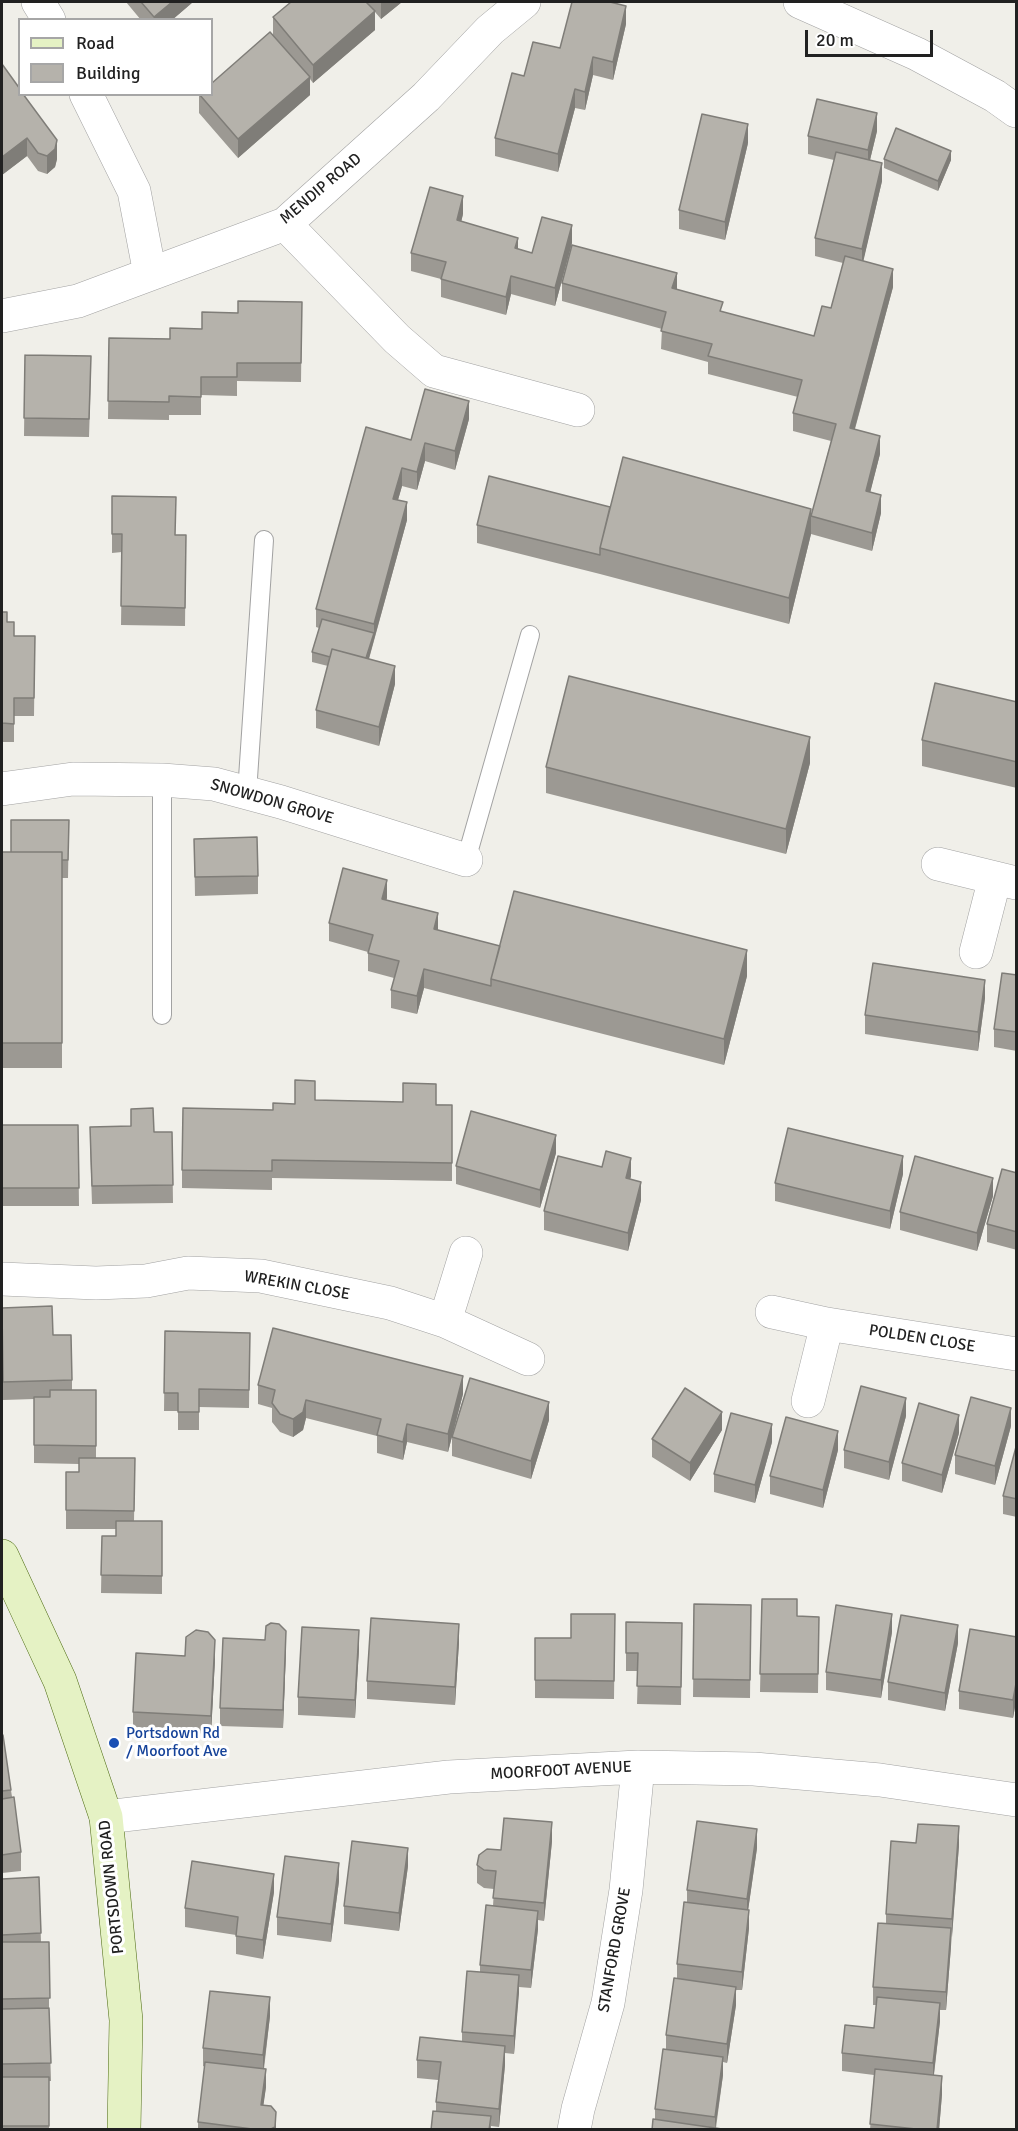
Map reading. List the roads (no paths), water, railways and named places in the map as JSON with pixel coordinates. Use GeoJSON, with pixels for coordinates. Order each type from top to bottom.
{"type":"FeatureCollection","features":[{"type":"Feature","properties":{"kind":"street","name":"MENDIP ROAD"},"geometry":{"type":"LineString","coordinates":[[2,316],[78,301],[285,224],[426,97],[490,30],[524,2]]}},
{"type":"Feature","properties":{"kind":"street"},"geometry":{"type":"LineString","coordinates":[[800,2],[917,54],[995,96],[1017,111]]}},
{"type":"Feature","properties":{"kind":"street"},"geometry":{"type":"LineString","coordinates":[[87,96],[134,191],[150,274]]}},
{"type":"Feature","properties":{"kind":"street"},"geometry":{"type":"LineString","coordinates":[[285,224],[397,339],[434,371],[578,410]]}},
{"type":"Feature","properties":{"kind":"street","name":"SNOWDON GROVE"},"geometry":{"type":"LineString","coordinates":[[2,789],[73,779],[162,780],[214,784],[466,860]]}},
{"type":"Feature","properties":{"kind":"street"},"geometry":{"type":"LineString","coordinates":[[938,864],[1006,881],[976,952]]}},
{"type":"Feature","properties":{"kind":"street"},"geometry":{"type":"LineString","coordinates":[[445,1321],[466,1253]]}},
{"type":"Feature","properties":{"kind":"street","name":"WREKIN CLOSE"},"geometry":{"type":"LineString","coordinates":[[2,1279],[96,1283],[146,1281],[188,1273],[261,1276],[390,1303],[445,1321],[528,1359]]}},
{"type":"Feature","properties":{"kind":"street","name":"POLDEN CLOSE"},"geometry":{"type":"LineString","coordinates":[[772,1311],[827,1324],[1017,1354]]}},
{"type":"Feature","properties":{"kind":"street"},"geometry":{"type":"LineString","coordinates":[[808,1401],[827,1324]]}},
{"type":"Feature","properties":{"kind":"street","name":"PORTSDOWN ROAD"},"geometry":{"type":"LineString","coordinates":[[5,1572],[60,1681],[106,1817],[126,2020],[124,2130]]}},
{"type":"Feature","properties":{"kind":"street","name":"MOORFOOT AVENUE"},"geometry":{"type":"LineString","coordinates":[[106,1817],[449,1777],[638,1767],[754,1769],[869,1779],[1017,1800]]}},
{"type":"Feature","properties":{"kind":"street","name":"STANFORD GROVE"},"geometry":{"type":"LineString","coordinates":[[574,2130],[608,2003],[626,1890],[638,1767]]}},
{"type":"Feature","properties":{"kind":"lane"},"geometry":{"type":"LineString","coordinates":[[247,793],[264,540]]}},
{"type":"Feature","properties":{"kind":"lane"},"geometry":{"type":"LineString","coordinates":[[466,860],[530,635]]}},
{"type":"Feature","properties":{"kind":"lane"},"geometry":{"type":"LineString","coordinates":[[162,780],[162,1015]]}},
{"type":"Feature","properties":{"kind":"place","name":"Portsdown Rd / Moorfoot Ave"},"geometry":{"type":"Point","coordinates":[114,1743]}}]}
